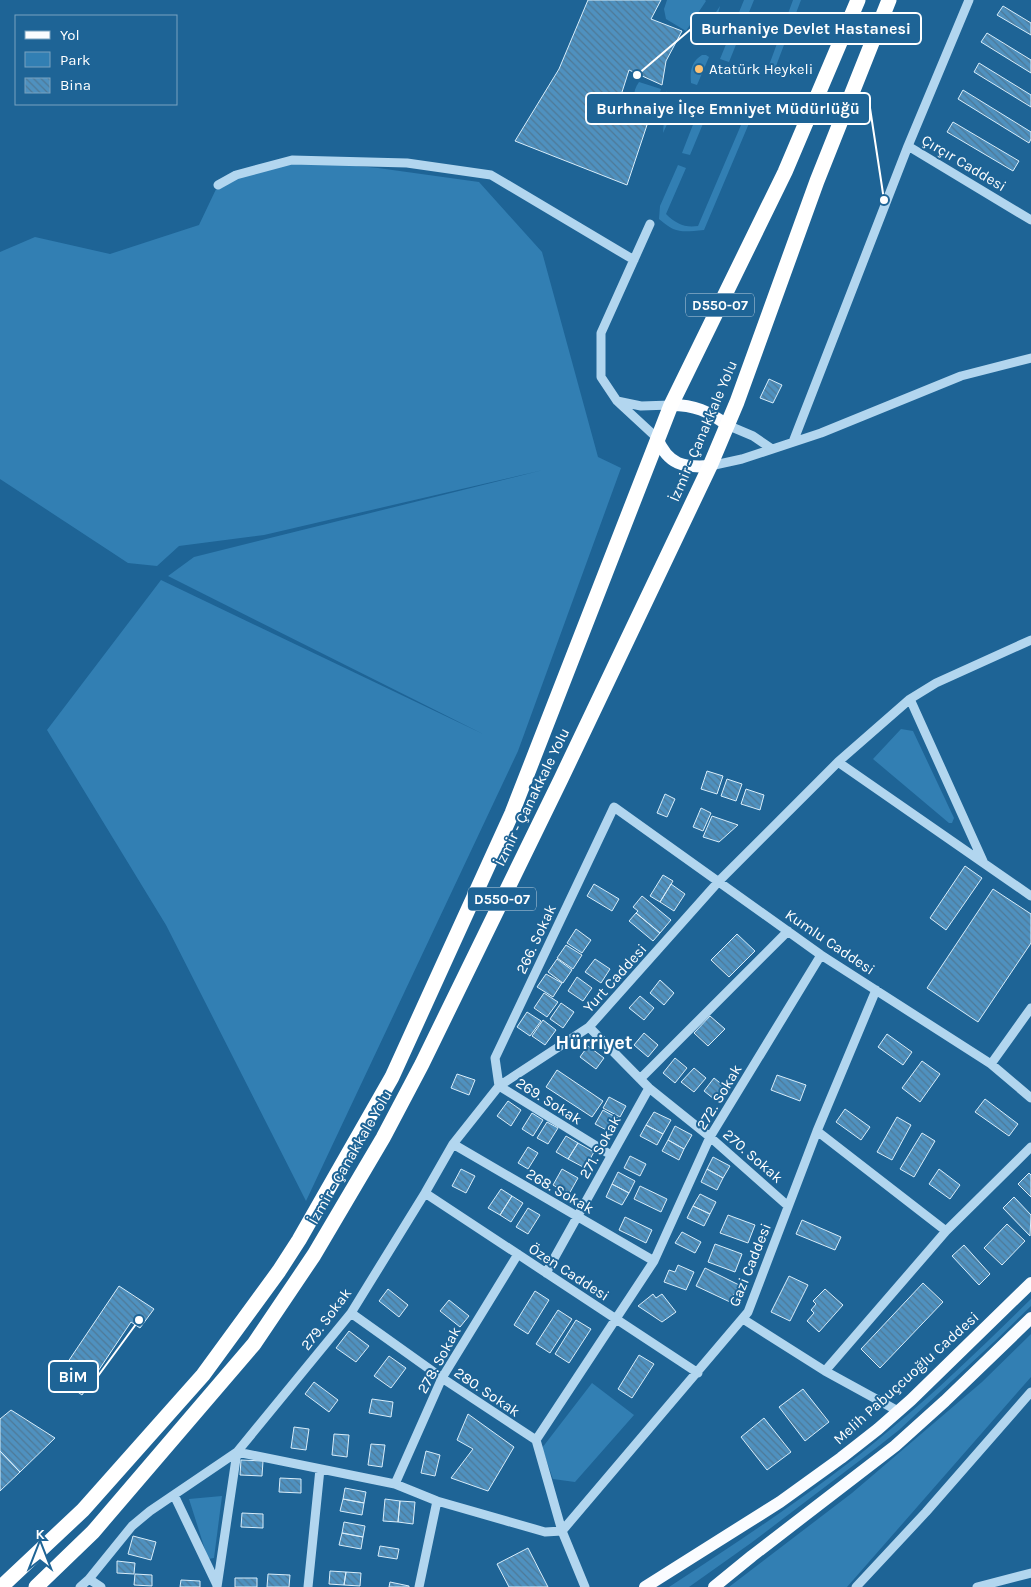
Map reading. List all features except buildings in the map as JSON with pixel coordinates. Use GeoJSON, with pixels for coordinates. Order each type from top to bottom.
{"type":"FeatureCollection","features":[{"type":"Feature","properties":{"kind":"highway","name":"İzmir - Çanakkale Yolu"},"geometry":{"type":"LineString","coordinates":[[1,1587],[83,1510],[204,1375],[299,1240],[387,1086],[512,813],[657,438],[785,172],[858,0]]}},
{"type":"Feature","properties":{"kind":"highway","name":"İzmir - Çanakkale Yolu"},"geometry":{"type":"LineString","coordinates":[[36,1587],[93,1532],[254,1344],[314,1256],[383,1138],[422,1064],[561,779],[710,466],[737,402],[817,181],[889,0]]}},
{"type":"Feature","properties":{"kind":"main road"},"geometry":{"type":"LineString","coordinates":[[671,406],[686,406],[703,410],[727,425]]}},
{"type":"Feature","properties":{"kind":"main road"},"geometry":{"type":"LineString","coordinates":[[657,438],[664,452],[676,463],[692,467],[710,466]]}},
{"type":"Feature","properties":{"kind":"main road","name":"Melih Pabuçcuoğlu Caddesi"},"geometry":{"type":"LineString","coordinates":[[645,1587],[788,1496],[841,1458],[898,1412],[1031,1283]]}},
{"type":"Feature","properties":{"kind":"main road"},"geometry":{"type":"LineString","coordinates":[[714,1587],[895,1446],[1031,1318]]}},
{"type":"Feature","properties":{"kind":"street"},"geometry":{"type":"LineString","coordinates":[[793,442],[908,146],[969,0]]}},
{"type":"Feature","properties":{"kind":"street","name":"Çırçır Caddesi"},"geometry":{"type":"LineString","coordinates":[[908,146],[1031,220]]}},
{"type":"Feature","properties":{"kind":"street"},"geometry":{"type":"LineString","coordinates":[[218,185],[236,175],[292,160],[406,163],[491,175],[634,260]]}},
{"type":"Feature","properties":{"kind":"street"},"geometry":{"type":"LineString","coordinates":[[650,224],[601,333],[602,377],[617,401],[657,438]]}},
{"type":"Feature","properties":{"kind":"street"},"geometry":{"type":"LineString","coordinates":[[710,466],[742,459],[821,433],[961,376],[1031,358]]}},
{"type":"Feature","properties":{"kind":"street"},"geometry":{"type":"LineString","coordinates":[[617,401],[641,406],[671,406]]}},
{"type":"Feature","properties":{"kind":"street"},"geometry":{"type":"LineString","coordinates":[[727,425],[753,436],[772,449]]}},
{"type":"Feature","properties":{"kind":"street","name":"Yurt Caddesi"},"geometry":{"type":"LineString","coordinates":[[425,1193],[453,1144],[499,1086],[590,1027],[720,881],[838,762],[910,699],[936,683],[1031,640]]}},
{"type":"Feature","properties":{"kind":"street"},"geometry":{"type":"LineString","coordinates":[[910,699],[984,863]]}},
{"type":"Feature","properties":{"kind":"street"},"geometry":{"type":"LineString","coordinates":[[838,762],[1031,896]]}},
{"type":"Feature","properties":{"kind":"street","name":"Kumlu Caddesi"},"geometry":{"type":"LineString","coordinates":[[614,807],[821,955],[991,1064],[1031,1098]]}},
{"type":"Feature","properties":{"kind":"street","name":"266. Sokak"},"geometry":{"type":"LineString","coordinates":[[499,1086],[495,1058],[614,807]]}},
{"type":"Feature","properties":{"kind":"street"},"geometry":{"type":"LineString","coordinates":[[640,1079],[788,931]]}},
{"type":"Feature","properties":{"kind":"street","name":"272. Sokak"},"geometry":{"type":"LineString","coordinates":[[536,1440],[654,1261],[710,1137],[821,955]]}},
{"type":"Feature","properties":{"kind":"street","name":"Gazi Caddesi"},"geometry":{"type":"LineString","coordinates":[[562,1531],[748,1312],[817,1131],[876,990]]}},
{"type":"Feature","properties":{"kind":"street"},"geometry":{"type":"LineString","coordinates":[[991,1064],[1031,1008]]}},
{"type":"Feature","properties":{"kind":"street","name":"270. Sokak"},"geometry":{"type":"LineString","coordinates":[[590,1027],[649,1088],[710,1137],[788,1206]]}},
{"type":"Feature","properties":{"kind":"street","name":"269. Sokak"},"geometry":{"type":"LineString","coordinates":[[499,1086],[611,1155]]}},
{"type":"Feature","properties":{"kind":"street","name":"271. Sokak"},"geometry":{"type":"LineString","coordinates":[[546,1273],[649,1088]]}},
{"type":"Feature","properties":{"kind":"street"},"geometry":{"type":"LineString","coordinates":[[817,1131],[946,1231]]}},
{"type":"Feature","properties":{"kind":"street","name":"268. Sokak"},"geometry":{"type":"LineString","coordinates":[[453,1144],[654,1261]]}},
{"type":"Feature","properties":{"kind":"street"},"geometry":{"type":"LineString","coordinates":[[825,1371],[946,1231],[1031,1146]]}},
{"type":"Feature","properties":{"kind":"street","name":"Özen Caddesi"},"geometry":{"type":"LineString","coordinates":[[425,1193],[698,1373]]}},
{"type":"Feature","properties":{"kind":"street","name":"279. Sokak"},"geometry":{"type":"LineString","coordinates":[[237,1452],[350,1313],[425,1193]]}},
{"type":"Feature","properties":{"kind":"street","name":"278. Sokak"},"geometry":{"type":"LineString","coordinates":[[395,1484],[442,1378],[518,1254]]}},
{"type":"Feature","properties":{"kind":"street","name":"280. Sokak"},"geometry":{"type":"LineString","coordinates":[[350,1313],[442,1378],[536,1440]]}},
{"type":"Feature","properties":{"kind":"street"},"geometry":{"type":"LineString","coordinates":[[743,1319],[825,1371],[898,1412]]}},
{"type":"Feature","properties":{"kind":"street"},"geometry":{"type":"LineString","coordinates":[[856,1587],[926,1512],[1031,1392]]}},
{"type":"Feature","properties":{"kind":"street"},"geometry":{"type":"LineString","coordinates":[[536,1440],[562,1531],[585,1587]]}},
{"type":"Feature","properties":{"kind":"street"},"geometry":{"type":"LineString","coordinates":[[217,1586],[237,1452]]}},
{"type":"Feature","properties":{"kind":"street"},"geometry":{"type":"LineString","coordinates":[[80,1587],[89,1579],[132,1526],[237,1452],[395,1484],[437,1501],[545,1532],[562,1531]]}},
{"type":"Feature","properties":{"kind":"street"},"geometry":{"type":"LineString","coordinates":[[308,1587],[320,1469]]}},
{"type":"Feature","properties":{"kind":"street"},"geometry":{"type":"LineString","coordinates":[[174,1495],[217,1586]]}},
{"type":"Feature","properties":{"kind":"street"},"geometry":{"type":"LineString","coordinates":[[419,1587],[437,1501]]}},
{"type":"Feature","properties":{"kind":"street"},"geometry":{"type":"LineString","coordinates":[[977,1587],[1031,1572]]}},
{"type":"Feature","properties":{"kind":"street"},"geometry":{"type":"LineString","coordinates":[[89,1579],[100,1587]]}},
{"type":"Feature","properties":{"kind":"green space"},"geometry":{"type":"Polygon","coordinates":[[[667,0],[706,1],[686,31],[666,19],[664,9],[667,0]]]}},
{"type":"Feature","properties":{"kind":"green space"},"geometry":{"type":"Polygon","coordinates":[[[744,0],[754,0],[729,62],[720,59],[744,0]]]}},
{"type":"Feature","properties":{"kind":"green space"},"geometry":{"type":"Polygon","coordinates":[[[793,0],[801,0],[773,74],[768,68],[793,0]]]}},
{"type":"Feature","properties":{"kind":"green space"},"geometry":{"type":"Polygon","coordinates":[[[720,6],[714,30],[697,41],[720,6]]]}},
{"type":"Feature","properties":{"kind":"green space"},"geometry":{"type":"Polygon","coordinates":[[[702,55],[709,57],[697,85],[691,83],[691,71],[693,64],[702,55]]]}},
{"type":"Feature","properties":{"kind":"green space"},"geometry":{"type":"Polygon","coordinates":[[[639,82],[661,89],[650,122],[639,119],[636,109],[634,96],[639,82]]]}},
{"type":"Feature","properties":{"kind":"green space"},"geometry":{"type":"Polygon","coordinates":[[[666,91],[674,109],[663,133],[666,91]]]}},
{"type":"Feature","properties":{"kind":"green space"},"geometry":{"type":"Polygon","coordinates":[[[712,102],[690,155],[682,153],[701,104],[712,102]]]}},
{"type":"Feature","properties":{"kind":"green space"},"geometry":{"type":"Polygon","coordinates":[[[744,118],[750,121],[704,230],[680,231],[665,224],[659,219],[660,206],[678,165],[686,168],[666,214],[681,224],[698,226],[744,118]]]}},
{"type":"Feature","properties":{"kind":"green space"},"geometry":{"type":"Polygon","coordinates":[[[292,160],[378,168],[479,182],[542,252],[598,457],[621,468],[518,751],[306,1201],[166,925],[47,730],[161,580],[483,734],[168,576],[194,557],[543,470],[264,535],[179,546],[157,566],[128,563],[0,479],[0,252],[35,237],[110,254],[199,225],[218,185],[292,160]]]}},
{"type":"Feature","properties":{"kind":"green space"},"geometry":{"type":"Polygon","coordinates":[[[901,729],[913,731],[954,818],[952,823],[949,823],[873,759],[901,729]]]}},
{"type":"Feature","properties":{"kind":"green space"},"geometry":{"type":"Polygon","coordinates":[[[1031,1299],[1031,1306],[899,1430],[751,1543],[689,1587],[669,1587],[783,1511],[865,1450],[910,1413],[1031,1299]]]}},
{"type":"Feature","properties":{"kind":"green space"},"geometry":{"type":"Polygon","coordinates":[[[1031,1334],[1031,1377],[847,1587],[729,1587],[852,1493],[982,1382],[1031,1334]]]}},
{"type":"Feature","properties":{"kind":"green space"},"geometry":{"type":"Polygon","coordinates":[[[592,1383],[634,1415],[575,1482],[553,1479],[542,1448],[592,1383]]]}},
{"type":"Feature","properties":{"kind":"green space"},"geometry":{"type":"Polygon","coordinates":[[[222,1496],[214,1558],[208,1559],[189,1499],[222,1496]]]}},
{"type":"Feature","properties":{"kind":"place","name":"Atatürk Heykeli"},"geometry":{"type":"Point","coordinates":[699,69]}},
{"type":"Feature","properties":{"kind":"place","name":"Burhaniye Devlet Hastanesi"},"geometry":{"type":"Point","coordinates":[637,75]}},
{"type":"Feature","properties":{"kind":"place","name":"Burhnaiye İlçe Emniyet Müdürlüğü"},"geometry":{"type":"Point","coordinates":[884,200]}},
{"type":"Feature","properties":{"kind":"place","name":"BİM"},"geometry":{"type":"Point","coordinates":[139,1320]}},
{"type":"Feature","properties":{"kind":"district","name":"Hürriyet"},"geometry":{"type":"Point","coordinates":[594,1042]}}]}
